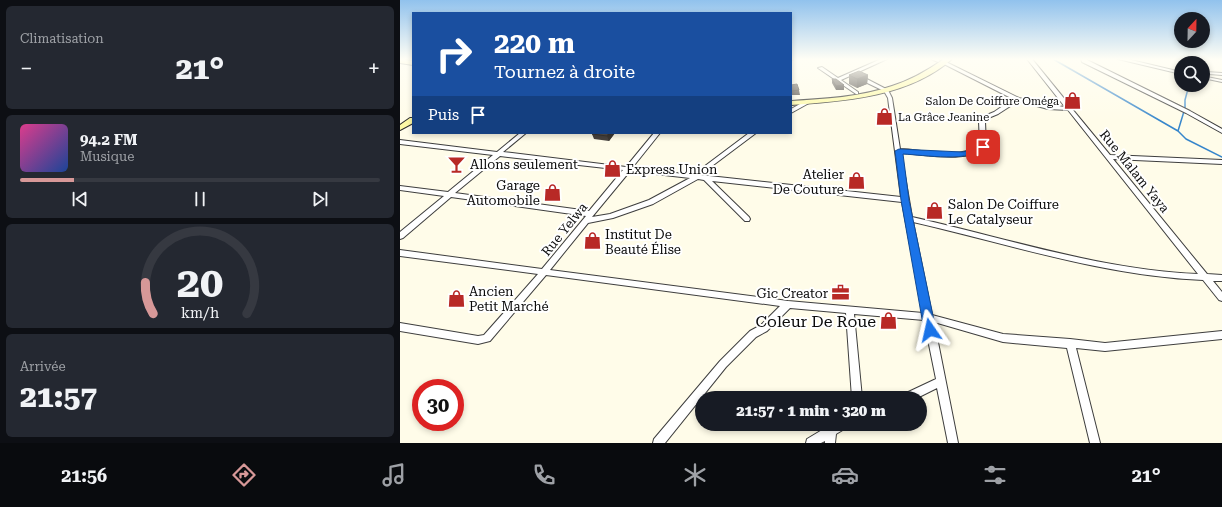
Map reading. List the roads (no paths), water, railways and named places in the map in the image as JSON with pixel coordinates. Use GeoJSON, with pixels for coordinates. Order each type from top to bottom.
{"type":"FeatureCollection","features":[{"type":"Feature","properties":{"kind":"main road"},"geometry":{"type":"LineString","coordinates":[[792,102],[807,102],[884,89],[903,84],[910,80]]}},
{"type":"Feature","properties":{"kind":"main road"},"geometry":{"type":"LineString","coordinates":[[792,102],[884,89]]}},
{"type":"Feature","properties":{"kind":"main road"},"geometry":{"type":"LineString","coordinates":[[400,128],[412,121]]}},
{"type":"Feature","properties":{"kind":"street"},"geometry":{"type":"LineString","coordinates":[[838,80],[856,93]]}},
{"type":"Feature","properties":{"kind":"street"},"geometry":{"type":"LineString","coordinates":[[865,80],[884,89],[890,98],[905,200],[952,443]]}},
{"type":"Feature","properties":{"kind":"street"},"geometry":{"type":"LineString","coordinates":[[979,80],[1016,99],[1048,107],[1071,109]]}},
{"type":"Feature","properties":{"kind":"street","name":"Rue Malam Yaya"},"geometry":{"type":"LineString","coordinates":[[1046,80],[1222,298]]}},
{"type":"Feature","properties":{"kind":"street"},"geometry":{"type":"LineString","coordinates":[[1121,80],[1188,112],[1222,131]]}},
{"type":"Feature","properties":{"kind":"street"},"geometry":{"type":"LineString","coordinates":[[899,151],[962,154],[980,150],[983,147],[982,121],[984,118],[996,113],[1016,99]]}},
{"type":"Feature","properties":{"kind":"street"},"geometry":{"type":"LineString","coordinates":[[792,110],[807,102]]}},
{"type":"Feature","properties":{"kind":"street"},"geometry":{"type":"LineString","coordinates":[[400,236],[522,134]]}},
{"type":"Feature","properties":{"kind":"street","name":"Rue Yelwa"},"geometry":{"type":"LineString","coordinates":[[400,327],[478,340],[487,338],[545,272],[656,134]]}},
{"type":"Feature","properties":{"kind":"street"},"geometry":{"type":"LineString","coordinates":[[586,221],[612,216],[651,202],[695,177],[752,134]]}},
{"type":"Feature","properties":{"kind":"street"},"geometry":{"type":"LineString","coordinates":[[400,142],[499,152],[695,177],[905,200]]}},
{"type":"Feature","properties":{"kind":"street"},"geometry":{"type":"LineString","coordinates":[[1108,157],[1222,162]]}},
{"type":"Feature","properties":{"kind":"street"},"geometry":{"type":"LineString","coordinates":[[706,178],[747,219]]}},
{"type":"Feature","properties":{"kind":"street"},"geometry":{"type":"LineString","coordinates":[[400,188],[591,214]]}},
{"type":"Feature","properties":{"kind":"street"},"geometry":{"type":"LineString","coordinates":[[909,219],[947,227],[1042,252],[1127,270],[1206,278],[1222,278]]}},
{"type":"Feature","properties":{"kind":"street"},"geometry":{"type":"LineString","coordinates":[[400,253],[788,304],[927,317],[1003,338],[1105,347],[1222,335]]}},
{"type":"Feature","properties":{"kind":"street"},"geometry":{"type":"LineString","coordinates":[[658,443],[723,364],[753,334],[764,328],[788,304]]}},
{"type":"Feature","properties":{"kind":"street"},"geometry":{"type":"LineString","coordinates":[[850,311],[856,391]]}},
{"type":"Feature","properties":{"kind":"street"},"geometry":{"type":"LineString","coordinates":[[1070,343],[1095,443]]}},
{"type":"Feature","properties":{"kind":"street"},"geometry":{"type":"LineString","coordinates":[[921,391],[940,382]]}},
{"type":"Feature","properties":{"kind":"street"},"geometry":{"type":"LineString","coordinates":[[811,443],[831,431]]}},
{"type":"Feature","properties":{"kind":"street"},"geometry":{"type":"LineString","coordinates":[[830,443],[831,431]]}},
{"type":"Feature","properties":{"kind":"waterway"},"geometry":{"type":"LineString","coordinates":[[1089,80],[1178,131]]}},
{"type":"Feature","properties":{"kind":"waterway"},"geometry":{"type":"LineString","coordinates":[[1178,131],[1185,108],[1187,92]]}},
{"type":"Feature","properties":{"kind":"waterway"},"geometry":{"type":"LineString","coordinates":[[1178,131],[1186,139],[1222,157]]}},
{"type":"Feature","properties":{"kind":"place","name":"Salon De Coiffure Oméga"},"geometry":{"type":"Point","coordinates":[1072,101]}},
{"type":"Feature","properties":{"kind":"place","name":"La Grâce Jeanine"},"geometry":{"type":"Point","coordinates":[885,117]}},
{"type":"Feature","properties":{"kind":"place","name":"Allons seulement"},"geometry":{"type":"Point","coordinates":[457,164]}},
{"type":"Feature","properties":{"kind":"place","name":"Express Union"},"geometry":{"type":"Point","coordinates":[613,169]}},
{"type":"Feature","properties":{"kind":"place","name":"Atelier De Couture"},"geometry":{"type":"Point","coordinates":[857,181]}},
{"type":"Feature","properties":{"kind":"place","name":"Garage Automobile"},"geometry":{"type":"Point","coordinates":[553,192]}},
{"type":"Feature","properties":{"kind":"place","name":"Salon De Coiffure Le Catalyseur"},"geometry":{"type":"Point","coordinates":[935,211]}},
{"type":"Feature","properties":{"kind":"place","name":"Institut De Beauté Élise"},"geometry":{"type":"Point","coordinates":[592,241]}},
{"type":"Feature","properties":{"kind":"place","name":"Gic Creator"},"geometry":{"type":"Point","coordinates":[841,293]}},
{"type":"Feature","properties":{"kind":"place","name":"Ancien Petit Marché"},"geometry":{"type":"Point","coordinates":[456,298]}},
{"type":"Feature","properties":{"kind":"place","name":"Coleur De Roue"},"geometry":{"type":"Point","coordinates":[889,321]}}]}
